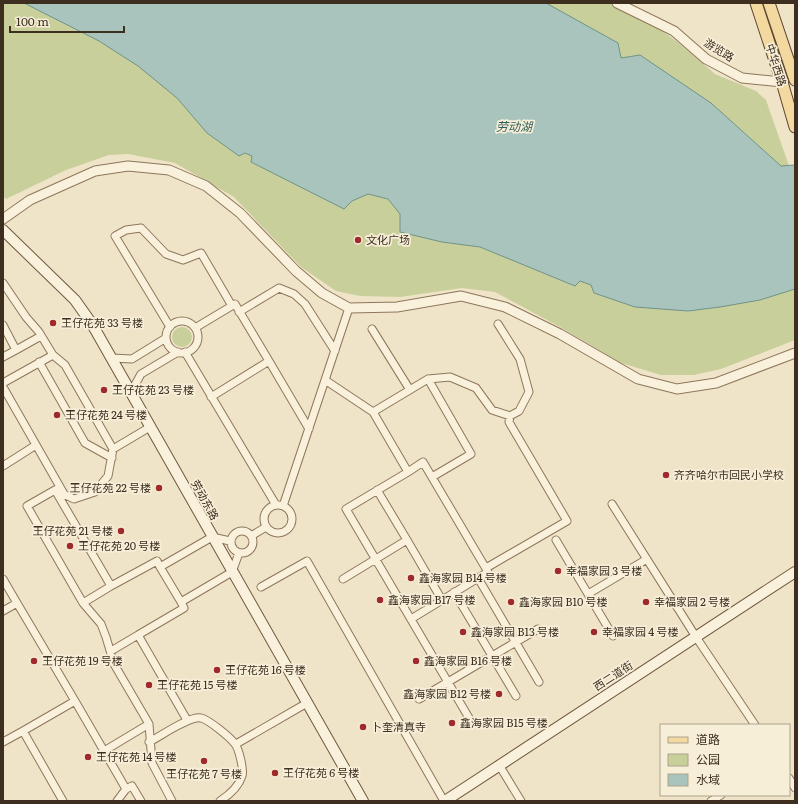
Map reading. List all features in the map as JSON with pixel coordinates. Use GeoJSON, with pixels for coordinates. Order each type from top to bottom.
{"type":"FeatureCollection","features":[{"type":"Feature","properties":{"kind":"main road","name":"中华西路"},"geometry":{"type":"LineString","coordinates":[[756,3],[795,127]]}},
{"type":"Feature","properties":{"kind":"main road","name":"中华西路"},"geometry":{"type":"LineString","coordinates":[[769,3],[795,78]]}},
{"type":"Feature","properties":{"kind":"main road","name":"游览路"},"geometry":{"type":"LineString","coordinates":[[782,82],[795,78]]}},
{"type":"Feature","properties":{"kind":"main road","name":"劳动东路"},"geometry":{"type":"LineString","coordinates":[[3,230],[75,300],[92,324],[363,801]]}},
{"type":"Feature","properties":{"kind":"main road","name":"西二道街"},"geometry":{"type":"LineString","coordinates":[[445,801],[795,572]]}},
{"type":"Feature","properties":{"kind":"street","name":"游览路"},"geometry":{"type":"LineString","coordinates":[[617,3],[674,31],[706,59],[742,78],[782,82]]}},
{"type":"Feature","properties":{"kind":"street"},"geometry":{"type":"LineString","coordinates":[[3,219],[30,200],[95,171],[128,166],[169,170],[206,186],[240,213],[296,271],[322,293],[349,308],[397,308],[461,296],[505,307],[560,334],[638,379],[677,389],[716,383],[795,353]]}},
{"type":"Feature","properties":{"kind":"street"},"geometry":{"type":"LineString","coordinates":[[170,327],[115,236],[126,230],[141,228],[166,254],[183,260],[201,253],[232,306]]}},
{"type":"Feature","properties":{"kind":"street"},"geometry":{"type":"LineString","coordinates":[[3,283],[53,355],[65,365],[113,449],[108,476],[95,492],[74,499],[54,490]]}},
{"type":"Feature","properties":{"kind":"street"},"geometry":{"type":"LineString","coordinates":[[239,312],[279,288],[294,294],[305,304],[335,351]]}},
{"type":"Feature","properties":{"kind":"street"},"geometry":{"type":"LineString","coordinates":[[196,328],[235,304],[309,429]]}},
{"type":"Feature","properties":{"kind":"street"},"geometry":{"type":"LineString","coordinates":[[279,506],[309,429],[349,308]]}},
{"type":"Feature","properties":{"kind":"street"},"geometry":{"type":"LineString","coordinates":[[130,392],[141,374],[182,352],[192,349],[196,345],[198,334],[196,328],[189,322],[184,320],[174,323],[167,330],[166,338],[168,345],[172,349],[182,352],[279,506],[290,511],[293,520],[289,529],[281,534],[276,534],[266,527],[264,521],[266,512],[269,508],[279,506]]}},
{"type":"Feature","properties":{"kind":"street"},"geometry":{"type":"LineString","coordinates":[[373,412],[428,380],[450,377],[476,388],[492,410],[510,416],[519,411],[529,392],[520,359],[498,324]]}},
{"type":"Feature","properties":{"kind":"street"},"geometry":{"type":"LineString","coordinates":[[3,325],[16,350]]}},
{"type":"Feature","properties":{"kind":"street"},"geometry":{"type":"LineString","coordinates":[[372,329],[410,390]]}},
{"type":"Feature","properties":{"kind":"street"},"geometry":{"type":"LineString","coordinates":[[3,357],[41,336]]}},
{"type":"Feature","properties":{"kind":"street"},"geometry":{"type":"LineString","coordinates":[[111,358],[132,359],[166,338]]}},
{"type":"Feature","properties":{"kind":"street"},"geometry":{"type":"LineString","coordinates":[[3,383],[53,355]]}},
{"type":"Feature","properties":{"kind":"street"},"geometry":{"type":"LineString","coordinates":[[211,397],[269,361]]}},
{"type":"Feature","properties":{"kind":"street"},"geometry":{"type":"LineString","coordinates":[[39,362],[85,443],[112,458]]}},
{"type":"Feature","properties":{"kind":"street"},"geometry":{"type":"LineString","coordinates":[[325,380],[373,412],[408,472]]}},
{"type":"Feature","properties":{"kind":"street"},"geometry":{"type":"LineString","coordinates":[[428,380],[472,454],[432,477]]}},
{"type":"Feature","properties":{"kind":"street"},"geometry":{"type":"LineString","coordinates":[[3,387],[64,494]]}},
{"type":"Feature","properties":{"kind":"street"},"geometry":{"type":"LineString","coordinates":[[486,568],[567,521],[509,422],[510,416]]}},
{"type":"Feature","properties":{"kind":"street"},"geometry":{"type":"LineString","coordinates":[[113,449],[150,427]]}},
{"type":"Feature","properties":{"kind":"street"},"geometry":{"type":"LineString","coordinates":[[3,466],[36,445]]}},
{"type":"Feature","properties":{"kind":"street"},"geometry":{"type":"LineString","coordinates":[[411,618],[488,572],[423,462],[346,509],[472,723]]}},
{"type":"Feature","properties":{"kind":"street"},"geometry":{"type":"LineString","coordinates":[[54,490],[112,586]]}},
{"type":"Feature","properties":{"kind":"street"},"geometry":{"type":"LineString","coordinates":[[54,490],[28,506],[83,603],[101,624],[114,664],[149,724],[149,742],[152,763],[172,801]]}},
{"type":"Feature","properties":{"kind":"street"},"geometry":{"type":"LineString","coordinates":[[377,490],[442,600]]}},
{"type":"Feature","properties":{"kind":"street"},"geometry":{"type":"LineString","coordinates":[[612,504],[696,637],[754,724]]}},
{"type":"Feature","properties":{"kind":"street"},"geometry":{"type":"LineString","coordinates":[[251,536],[266,527]]}},
{"type":"Feature","properties":{"kind":"street"},"geometry":{"type":"LineString","coordinates":[[245,531],[251,536],[253,543],[251,550],[245,554],[239,554],[232,548],[230,541],[231,537],[237,532],[245,531]]}},
{"type":"Feature","properties":{"kind":"street"},"geometry":{"type":"LineString","coordinates":[[160,566],[212,537],[230,541]]}},
{"type":"Feature","properties":{"kind":"street"},"geometry":{"type":"LineString","coordinates":[[343,579],[407,540]]}},
{"type":"Feature","properties":{"kind":"street"},"geometry":{"type":"LineString","coordinates":[[556,540],[613,636]]}},
{"type":"Feature","properties":{"kind":"street"},"geometry":{"type":"LineString","coordinates":[[181,602],[232,572],[239,554]]}},
{"type":"Feature","properties":{"kind":"street"},"geometry":{"type":"LineString","coordinates":[[588,594],[647,559]]}},
{"type":"Feature","properties":{"kind":"street"},"geometry":{"type":"LineString","coordinates":[[83,603],[157,561],[160,566],[184,608],[111,651]]}},
{"type":"Feature","properties":{"kind":"street"},"geometry":{"type":"LineString","coordinates":[[261,587],[307,561],[445,801]]}},
{"type":"Feature","properties":{"kind":"street"},"geometry":{"type":"LineString","coordinates":[[3,578],[126,789]]}},
{"type":"Feature","properties":{"kind":"street"},"geometry":{"type":"LineString","coordinates":[[478,578],[539,682]]}},
{"type":"Feature","properties":{"kind":"street"},"geometry":{"type":"LineString","coordinates":[[454,592],[516,696]]}},
{"type":"Feature","properties":{"kind":"street"},"geometry":{"type":"LineString","coordinates":[[3,611],[17,603]]}},
{"type":"Feature","properties":{"kind":"street"},"geometry":{"type":"LineString","coordinates":[[419,699],[538,629]]}},
{"type":"Feature","properties":{"kind":"street"},"geometry":{"type":"LineString","coordinates":[[138,635],[187,720]]}},
{"type":"Feature","properties":{"kind":"street"},"geometry":{"type":"LineString","coordinates":[[3,742],[75,701]]}},
{"type":"Feature","properties":{"kind":"street"},"geometry":{"type":"LineString","coordinates":[[236,744],[307,704]]}},
{"type":"Feature","properties":{"kind":"street"},"geometry":{"type":"LineString","coordinates":[[149,742],[187,720],[201,718],[221,730],[236,744],[243,775],[237,786],[220,801]]}},
{"type":"Feature","properties":{"kind":"street"},"geometry":{"type":"LineString","coordinates":[[104,751],[149,724]]}},
{"type":"Feature","properties":{"kind":"street"},"geometry":{"type":"LineString","coordinates":[[23,731],[63,801]]}},
{"type":"Feature","properties":{"kind":"street"},"geometry":{"type":"LineString","coordinates":[[499,765],[521,801]]}},
{"type":"Feature","properties":{"kind":"street"},"geometry":{"type":"LineString","coordinates":[[117,801],[126,789],[132,786],[141,801]]}},
{"type":"Feature","properties":{"kind":"green space","name":"劳动湖"},"geometry":{"type":"Polygon","coordinates":[[[3,3],[610,3],[657,27],[680,44],[715,74],[756,91],[766,100],[795,183],[795,340],[721,369],[694,375],[661,375],[621,363],[560,327],[495,292],[462,288],[400,297],[360,296],[336,291],[301,267],[234,197],[175,163],[128,154],[109,155],[66,170],[6,199],[3,196],[3,3]]]}},
{"type":"Feature","properties":{"kind":"green space"},"geometry":{"type":"Polygon","coordinates":[[[182,327],[189,330],[192,337],[189,344],[182,347],[175,344],[172,337],[175,330],[182,327]]]}},
{"type":"Feature","properties":{"kind":"water","name":"劳动湖"},"geometry":{"type":"Polygon","coordinates":[[[24,3],[546,3],[618,43],[621,58],[640,55],[711,103],[781,166],[795,165],[795,289],[760,300],[688,311],[635,307],[594,293],[591,285],[580,281],[575,286],[480,247],[442,242],[400,232],[400,214],[388,199],[368,194],[352,201],[344,209],[251,162],[252,156],[245,153],[239,156],[207,133],[177,98],[138,66],[99,41],[24,3]]]}},
{"type":"Feature","properties":{"kind":"place","name":"文化广场"},"geometry":{"type":"Point","coordinates":[358,240]}},
{"type":"Feature","properties":{"kind":"place","name":"王仔花苑 33 号楼"},"geometry":{"type":"Point","coordinates":[53,323]}},
{"type":"Feature","properties":{"kind":"place","name":"王仔花苑 23 号楼"},"geometry":{"type":"Point","coordinates":[104,390]}},
{"type":"Feature","properties":{"kind":"place","name":"王仔花苑 24 号楼"},"geometry":{"type":"Point","coordinates":[57,415]}},
{"type":"Feature","properties":{"kind":"place","name":"齐齐哈尔市回民小学校"},"geometry":{"type":"Point","coordinates":[666,475]}},
{"type":"Feature","properties":{"kind":"place","name":"王仔花苑 22 号楼"},"geometry":{"type":"Point","coordinates":[159,488]}},
{"type":"Feature","properties":{"kind":"place","name":"王仔花苑 21 号楼"},"geometry":{"type":"Point","coordinates":[121,531]}},
{"type":"Feature","properties":{"kind":"place","name":"王仔花苑 20 号楼"},"geometry":{"type":"Point","coordinates":[70,546]}},
{"type":"Feature","properties":{"kind":"place","name":"幸福家园 3 号楼"},"geometry":{"type":"Point","coordinates":[558,571]}},
{"type":"Feature","properties":{"kind":"place","name":"鑫海家园 B14 号楼"},"geometry":{"type":"Point","coordinates":[411,578]}},
{"type":"Feature","properties":{"kind":"place","name":"鑫海家园 B17 号楼"},"geometry":{"type":"Point","coordinates":[380,600]}},
{"type":"Feature","properties":{"kind":"place","name":"鑫海家园 B10 号楼"},"geometry":{"type":"Point","coordinates":[511,602]}},
{"type":"Feature","properties":{"kind":"place","name":"幸福家园 2 号楼"},"geometry":{"type":"Point","coordinates":[646,602]}},
{"type":"Feature","properties":{"kind":"place","name":"鑫海家园 B13 号楼"},"geometry":{"type":"Point","coordinates":[463,632]}},
{"type":"Feature","properties":{"kind":"place","name":"幸福家园 4 号楼"},"geometry":{"type":"Point","coordinates":[594,632]}},
{"type":"Feature","properties":{"kind":"place","name":"王仔花苑 19 号楼"},"geometry":{"type":"Point","coordinates":[34,661]}},
{"type":"Feature","properties":{"kind":"place","name":"鑫海家园 B16 号楼"},"geometry":{"type":"Point","coordinates":[416,661]}},
{"type":"Feature","properties":{"kind":"place","name":"王仔花苑 16 号楼"},"geometry":{"type":"Point","coordinates":[217,670]}},
{"type":"Feature","properties":{"kind":"place","name":"王仔花苑 15 号楼"},"geometry":{"type":"Point","coordinates":[149,685]}},
{"type":"Feature","properties":{"kind":"place","name":"鑫海家园 B12 号楼"},"geometry":{"type":"Point","coordinates":[499,694]}},
{"type":"Feature","properties":{"kind":"place","name":"鑫海家园 B15 号楼"},"geometry":{"type":"Point","coordinates":[452,723]}},
{"type":"Feature","properties":{"kind":"place","name":"卜奎清真寺"},"geometry":{"type":"Point","coordinates":[363,727]}},
{"type":"Feature","properties":{"kind":"place","name":"王仔花苑 14 号楼"},"geometry":{"type":"Point","coordinates":[88,757]}},
{"type":"Feature","properties":{"kind":"place","name":"王仔花苑 7 号楼"},"geometry":{"type":"Point","coordinates":[204,761]}},
{"type":"Feature","properties":{"kind":"place","name":"王仔花苑 6 号楼"},"geometry":{"type":"Point","coordinates":[275,773]}}]}
